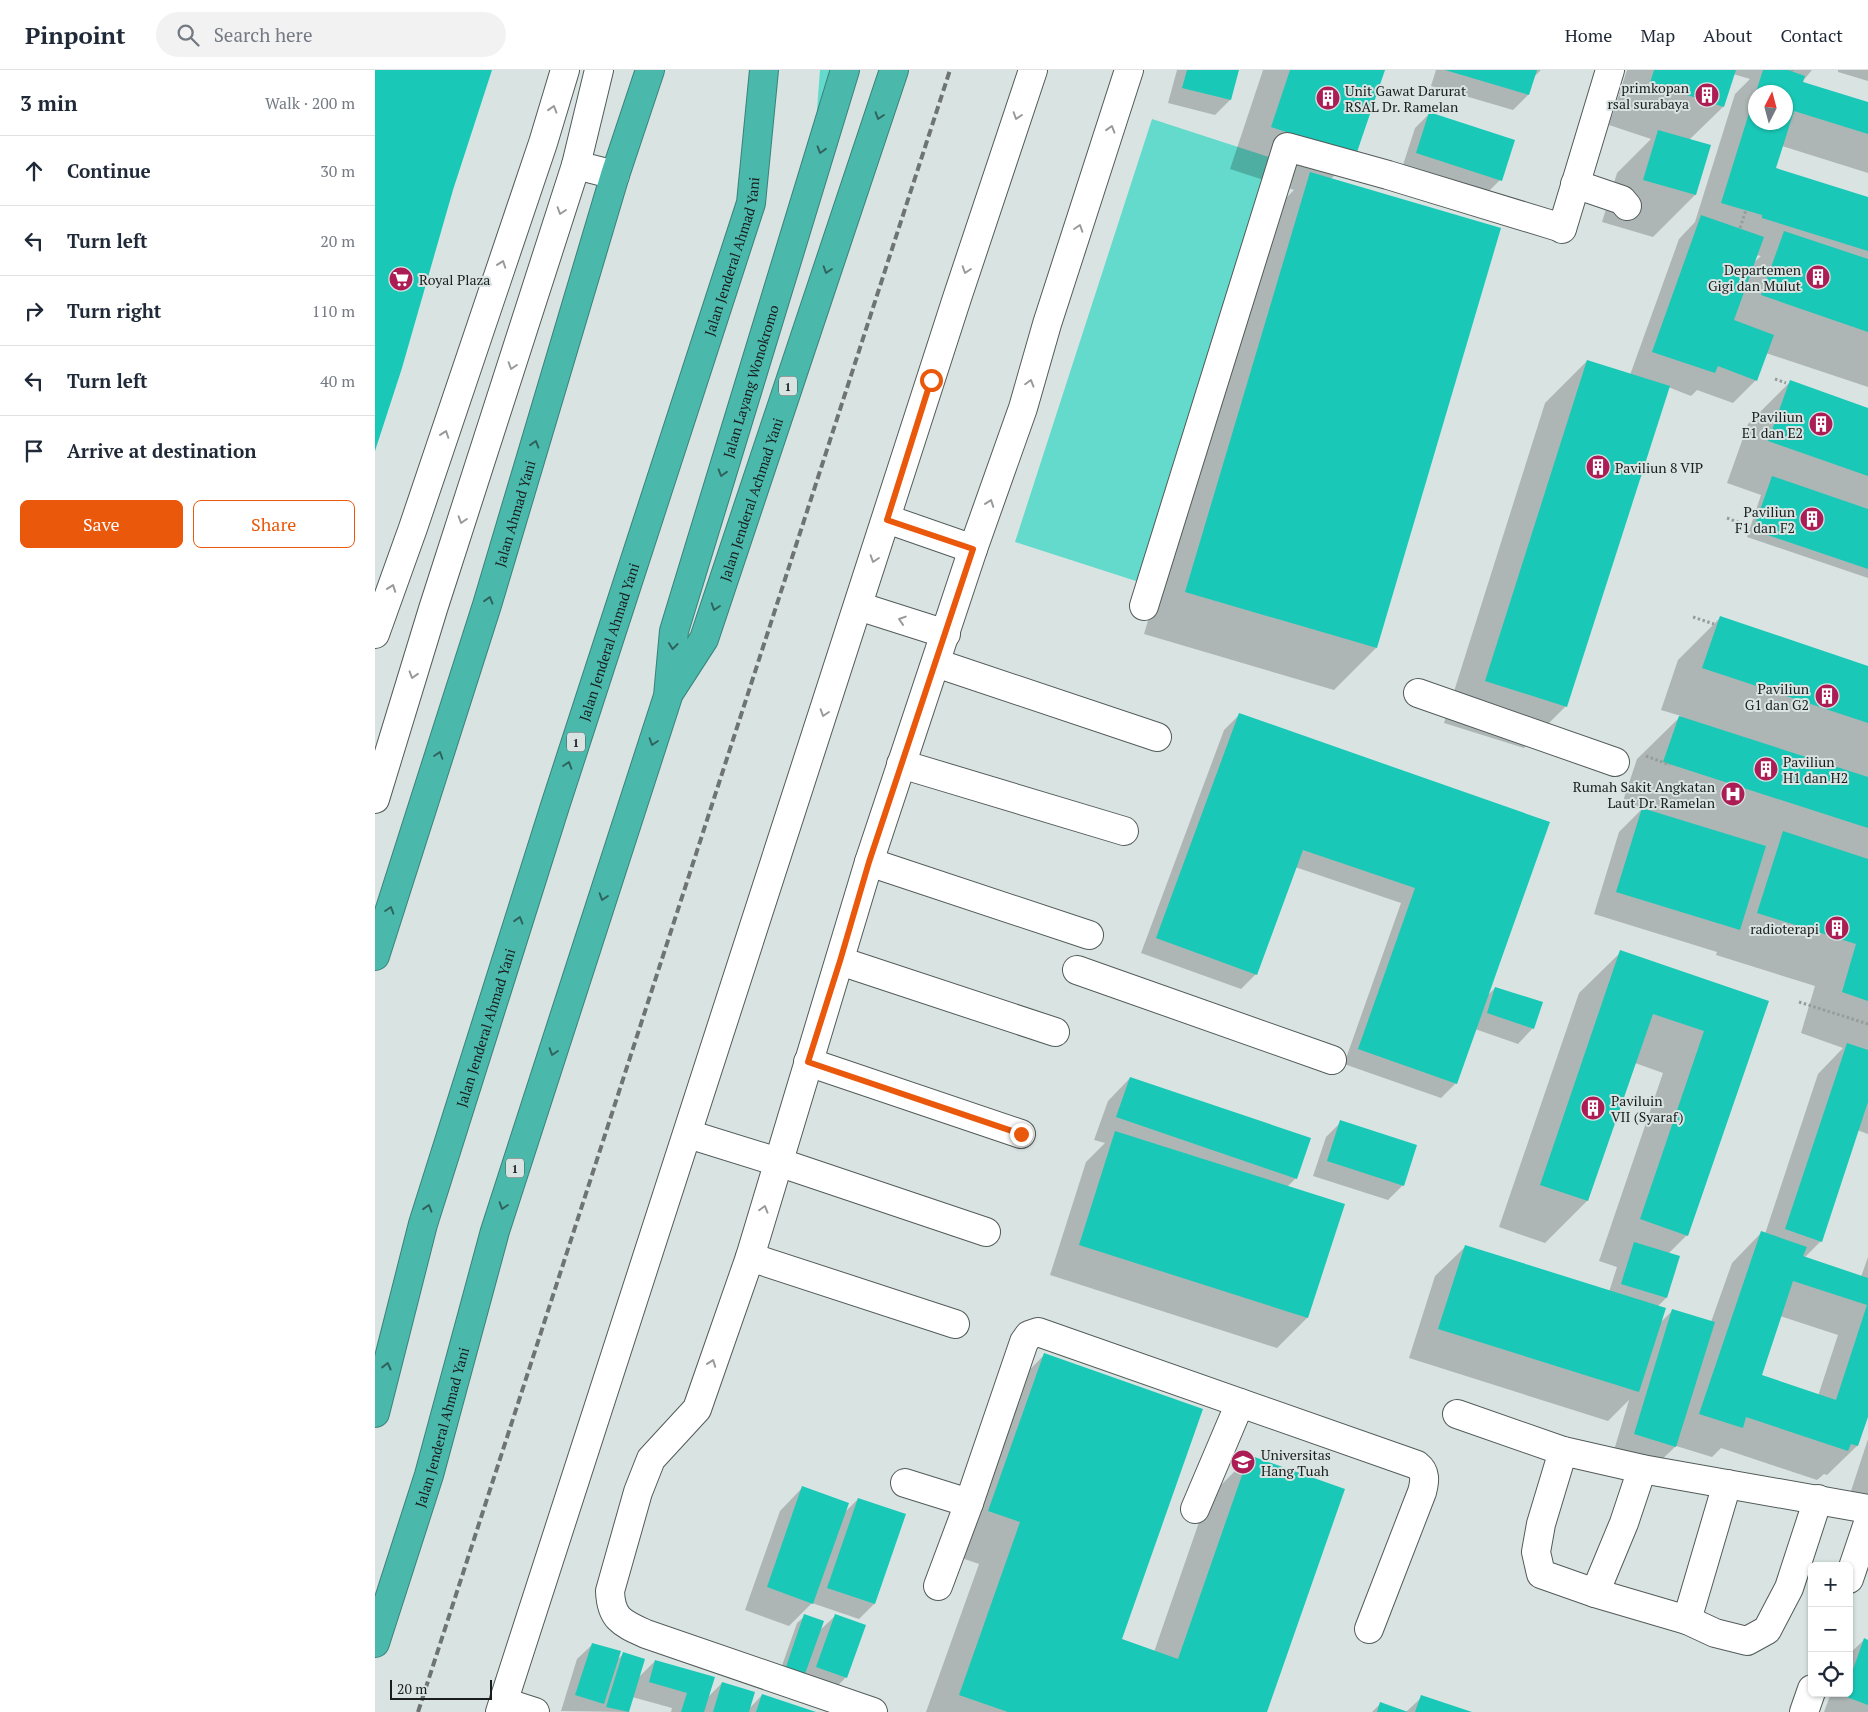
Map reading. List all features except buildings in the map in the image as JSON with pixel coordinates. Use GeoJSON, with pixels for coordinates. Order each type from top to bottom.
{"type":"FeatureCollection","features":[{"type":"Feature","properties":{"kind":"highway","name":"Jalan Ahmad Yani"},"geometry":{"type":"LineString","coordinates":[[375,956],[487,605],[615,175],[650,70]]}},
{"type":"Feature","properties":{"kind":"highway","name":"Jalan Jenderal Ahmad Yani"},"geometry":{"type":"LineString","coordinates":[[375,1413],[423,1224],[555,806],[751,203],[764,70]]}},
{"type":"Feature","properties":{"kind":"highway","name":"Jalan Layang Wonokromo"},"geometry":{"type":"LineString","coordinates":[[668,696],[674,631],[845,70]]}},
{"type":"Feature","properties":{"kind":"highway","name":"Jalan Jenderal Achmad Yani"},"geometry":{"type":"LineString","coordinates":[[668,696],[704,639],[894,70]]}},
{"type":"Feature","properties":{"kind":"highway","name":"Jalan Jenderal Ahmad Yani"},"geometry":{"type":"LineString","coordinates":[[375,1643],[429,1475],[495,1231],[668,696]]}},
{"type":"Feature","properties":{"kind":"street"},"geometry":{"type":"LineString","coordinates":[[375,634],[539,153],[565,70]]}},
{"type":"Feature","properties":{"kind":"street"},"geometry":{"type":"LineString","coordinates":[[375,799],[433,609],[576,165],[599,70]]}},
{"type":"Feature","properties":{"kind":"street"},"geometry":{"type":"LineString","coordinates":[[535,1712],[502,1707],[887,520],[957,298],[1033,70]]}},
{"type":"Feature","properties":{"kind":"street"},"geometry":{"type":"LineString","coordinates":[[1144,606],[1287,147],[1388,175],[1562,228],[1609,70]]}},
{"type":"Feature","properties":{"kind":"street"},"geometry":{"type":"LineString","coordinates":[[873,1712],[646,1634],[617,1619],[610,1604],[610,1591],[637,1492],[651,1459],[697,1409],[750,1257],[869,862],[973,549],[1023,408],[1047,324],[1126,80]]}},
{"type":"Feature","properties":{"kind":"street"},"geometry":{"type":"LineString","coordinates":[[576,165],[615,175]]}},
{"type":"Feature","properties":{"kind":"street"},"geometry":{"type":"LineString","coordinates":[[1575,184],[1622,200],[1627,206]]}},
{"type":"Feature","properties":{"kind":"street"},"geometry":{"type":"LineString","coordinates":[[887,520],[973,549]]}},
{"type":"Feature","properties":{"kind":"street"},"geometry":{"type":"LineString","coordinates":[[858,606],[945,634]]}},
{"type":"Feature","properties":{"kind":"street"},"geometry":{"type":"LineString","coordinates":[[936,663],[1157,736]]}},
{"type":"Feature","properties":{"kind":"street"},"geometry":{"type":"LineString","coordinates":[[1418,693],[1615,762]]}},
{"type":"Feature","properties":{"kind":"street"},"geometry":{"type":"LineString","coordinates":[[901,764],[1124,831]]}},
{"type":"Feature","properties":{"kind":"street"},"geometry":{"type":"LineString","coordinates":[[869,862],[1089,935]]}},
{"type":"Feature","properties":{"kind":"street"},"geometry":{"type":"LineString","coordinates":[[840,961],[1055,1032]]}},
{"type":"Feature","properties":{"kind":"street"},"geometry":{"type":"LineString","coordinates":[[1077,970],[1332,1060]]}},
{"type":"Feature","properties":{"kind":"street"},"geometry":{"type":"LineString","coordinates":[[808,1062],[1021,1134]]}},
{"type":"Feature","properties":{"kind":"street"},"geometry":{"type":"LineString","coordinates":[[687,1134],[778,1162],[986,1232]]}},
{"type":"Feature","properties":{"kind":"street"},"geometry":{"type":"LineString","coordinates":[[750,1257],[955,1324]]}},
{"type":"Feature","properties":{"kind":"street"},"geometry":{"type":"LineString","coordinates":[[938,1586],[969,1503],[1024,1342],[1029,1335],[1038,1332],[1417,1465],[1422,1470],[1424,1477],[1422,1492],[1369,1629]]}},
{"type":"Feature","properties":{"kind":"street"},"geometry":{"type":"LineString","coordinates":[[1195,1509],[1240,1403]]}},
{"type":"Feature","properties":{"kind":"street"},"geometry":{"type":"LineString","coordinates":[[1457,1414],[1563,1451],[1642,1470],[1868,1509]]}},
{"type":"Feature","properties":{"kind":"street"},"geometry":{"type":"LineString","coordinates":[[1563,1451],[1541,1524],[1536,1552],[1541,1574],[1595,1593],[1687,1620],[1715,1633],[1747,1641],[1767,1630],[1789,1588],[1818,1499]]}},
{"type":"Feature","properties":{"kind":"street"},"geometry":{"type":"LineString","coordinates":[[1595,1593],[1624,1523],[1642,1470]]}},
{"type":"Feature","properties":{"kind":"street"},"geometry":{"type":"LineString","coordinates":[[905,1483],[969,1503]]}},
{"type":"Feature","properties":{"kind":"street"},"geometry":{"type":"LineString","coordinates":[[1687,1620],[1727,1484]]}},
{"type":"Feature","properties":{"kind":"street"},"geometry":{"type":"LineString","coordinates":[[1853,1566],[1868,1523]]}},
{"type":"Feature","properties":{"kind":"street"},"geometry":{"type":"LineString","coordinates":[[1804,1712],[1809,1697]]}},
{"type":"Feature","properties":{"kind":"path"},"geometry":{"type":"LineString","coordinates":[[1740,228],[1746,210]]}},
{"type":"Feature","properties":{"kind":"path"},"geometry":{"type":"LineString","coordinates":[[1775,379],[1786,383]]}},
{"type":"Feature","properties":{"kind":"path"},"geometry":{"type":"LineString","coordinates":[[1727,518],[1749,526]]}},
{"type":"Feature","properties":{"kind":"path"},"geometry":{"type":"LineString","coordinates":[[1693,617],[1714,624]]}},
{"type":"Feature","properties":{"kind":"path"},"geometry":{"type":"LineString","coordinates":[[1645,756],[1670,766]]}},
{"type":"Feature","properties":{"kind":"path"},"geometry":{"type":"LineString","coordinates":[[1799,1002],[1868,1024]]}},
{"type":"Feature","properties":{"kind":"green space"},"geometry":{"type":"Polygon","coordinates":[[[820,70],[838,70],[820,114],[817,110],[820,70]]]}},
{"type":"Feature","properties":{"kind":"green space"},"geometry":{"type":"Polygon","coordinates":[[[1152,119],[1275,159],[1139,582],[1015,542],[1152,119]]]}},
{"type":"Feature","properties":{"kind":"railway"},"geometry":{"type":"LineString","coordinates":[[418,1712],[950,70]]}},
{"type":"Feature","properties":{"kind":"place","name":"primkopan rsal surabaya"},"geometry":{"type":"Point","coordinates":[1707,95]}},
{"type":"Feature","properties":{"kind":"place","name":"Unit Gawat Darurat RSAL Dr. Ramelan"},"geometry":{"type":"Point","coordinates":[1328,98]}},
{"type":"Feature","properties":{"kind":"place","name":"Departemen Gigi dan Mulut"},"geometry":{"type":"Point","coordinates":[1818,277]}},
{"type":"Feature","properties":{"kind":"place","name":"Royal Plaza"},"geometry":{"type":"Point","coordinates":[401,279]}},
{"type":"Feature","properties":{"kind":"place","name":"Paviliun E1 dan E2"},"geometry":{"type":"Point","coordinates":[1821,424]}},
{"type":"Feature","properties":{"kind":"place","name":"Paviliun 8 VIP"},"geometry":{"type":"Point","coordinates":[1598,467]}},
{"type":"Feature","properties":{"kind":"place","name":"Paviliun F1 dan F2"},"geometry":{"type":"Point","coordinates":[1812,519]}},
{"type":"Feature","properties":{"kind":"place","name":"Paviliun G1 dan G2"},"geometry":{"type":"Point","coordinates":[1827,696]}},
{"type":"Feature","properties":{"kind":"place","name":"Paviliun H1 dan H2"},"geometry":{"type":"Point","coordinates":[1766,769]}},
{"type":"Feature","properties":{"kind":"place","name":"Rumah Sakit Angkatan Laut Dr. Ramelan"},"geometry":{"type":"Point","coordinates":[1733,794]}},
{"type":"Feature","properties":{"kind":"place","name":"radioterapi"},"geometry":{"type":"Point","coordinates":[1837,928]}},
{"type":"Feature","properties":{"kind":"place","name":"Paviluin VII (Syaraf)"},"geometry":{"type":"Point","coordinates":[1593,1108]}},
{"type":"Feature","properties":{"kind":"place","name":"Universitas Hang Tuah"},"geometry":{"type":"Point","coordinates":[1243,1462]}},
{"type":"Feature","properties":{"kind":"route"},"geometry":{"type":"LineString","coordinates":[[931,380],[887,520],[973,549],[869,862],[808,1062],[1021,1134]]}}]}
